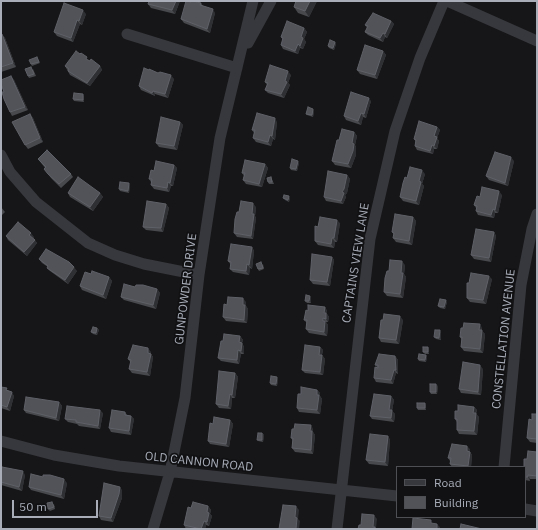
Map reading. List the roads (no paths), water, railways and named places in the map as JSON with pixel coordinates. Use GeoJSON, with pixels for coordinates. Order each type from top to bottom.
{"type":"FeatureCollection","features":[{"type":"Feature","properties":{"kind":"street","name":"GUNPOWDER DRIVE"},"geometry":{"type":"LineString","coordinates":[[153,529],[170,472],[185,398],[199,275],[220,138],[242,52],[253,1]]}},
{"type":"Feature","properties":{"kind":"street","name":"GUNPOWDER DRIVE"},"geometry":{"type":"LineString","coordinates":[[242,52],[271,1]]}},
{"type":"Feature","properties":{"kind":"street"},"geometry":{"type":"LineString","coordinates":[[446,1],[459,3],[537,41]]}},
{"type":"Feature","properties":{"kind":"street","name":"CAPTAINS VIEW LANE"},"geometry":{"type":"LineString","coordinates":[[337,529],[362,300],[375,216],[395,131],[420,58],[446,1]]}},
{"type":"Feature","properties":{"kind":"street"},"geometry":{"type":"LineString","coordinates":[[127,34],[237,68]]}},
{"type":"Feature","properties":{"kind":"street"},"geometry":{"type":"LineString","coordinates":[[1,155],[10,172],[36,202],[88,243],[103,250],[144,264],[199,275]]}},
{"type":"Feature","properties":{"kind":"street","name":"CONSTELLATION AVENUE"},"geometry":{"type":"LineString","coordinates":[[504,466],[521,285],[532,229],[537,214]]}},
{"type":"Feature","properties":{"kind":"street","name":"OLD CANNON ROAD"},"geometry":{"type":"LineString","coordinates":[[1,441],[54,455],[170,472],[396,496]]}},
{"type":"Feature","properties":{"kind":"street"},"geometry":{"type":"LineString","coordinates":[[526,509],[537,511]]}}]}
